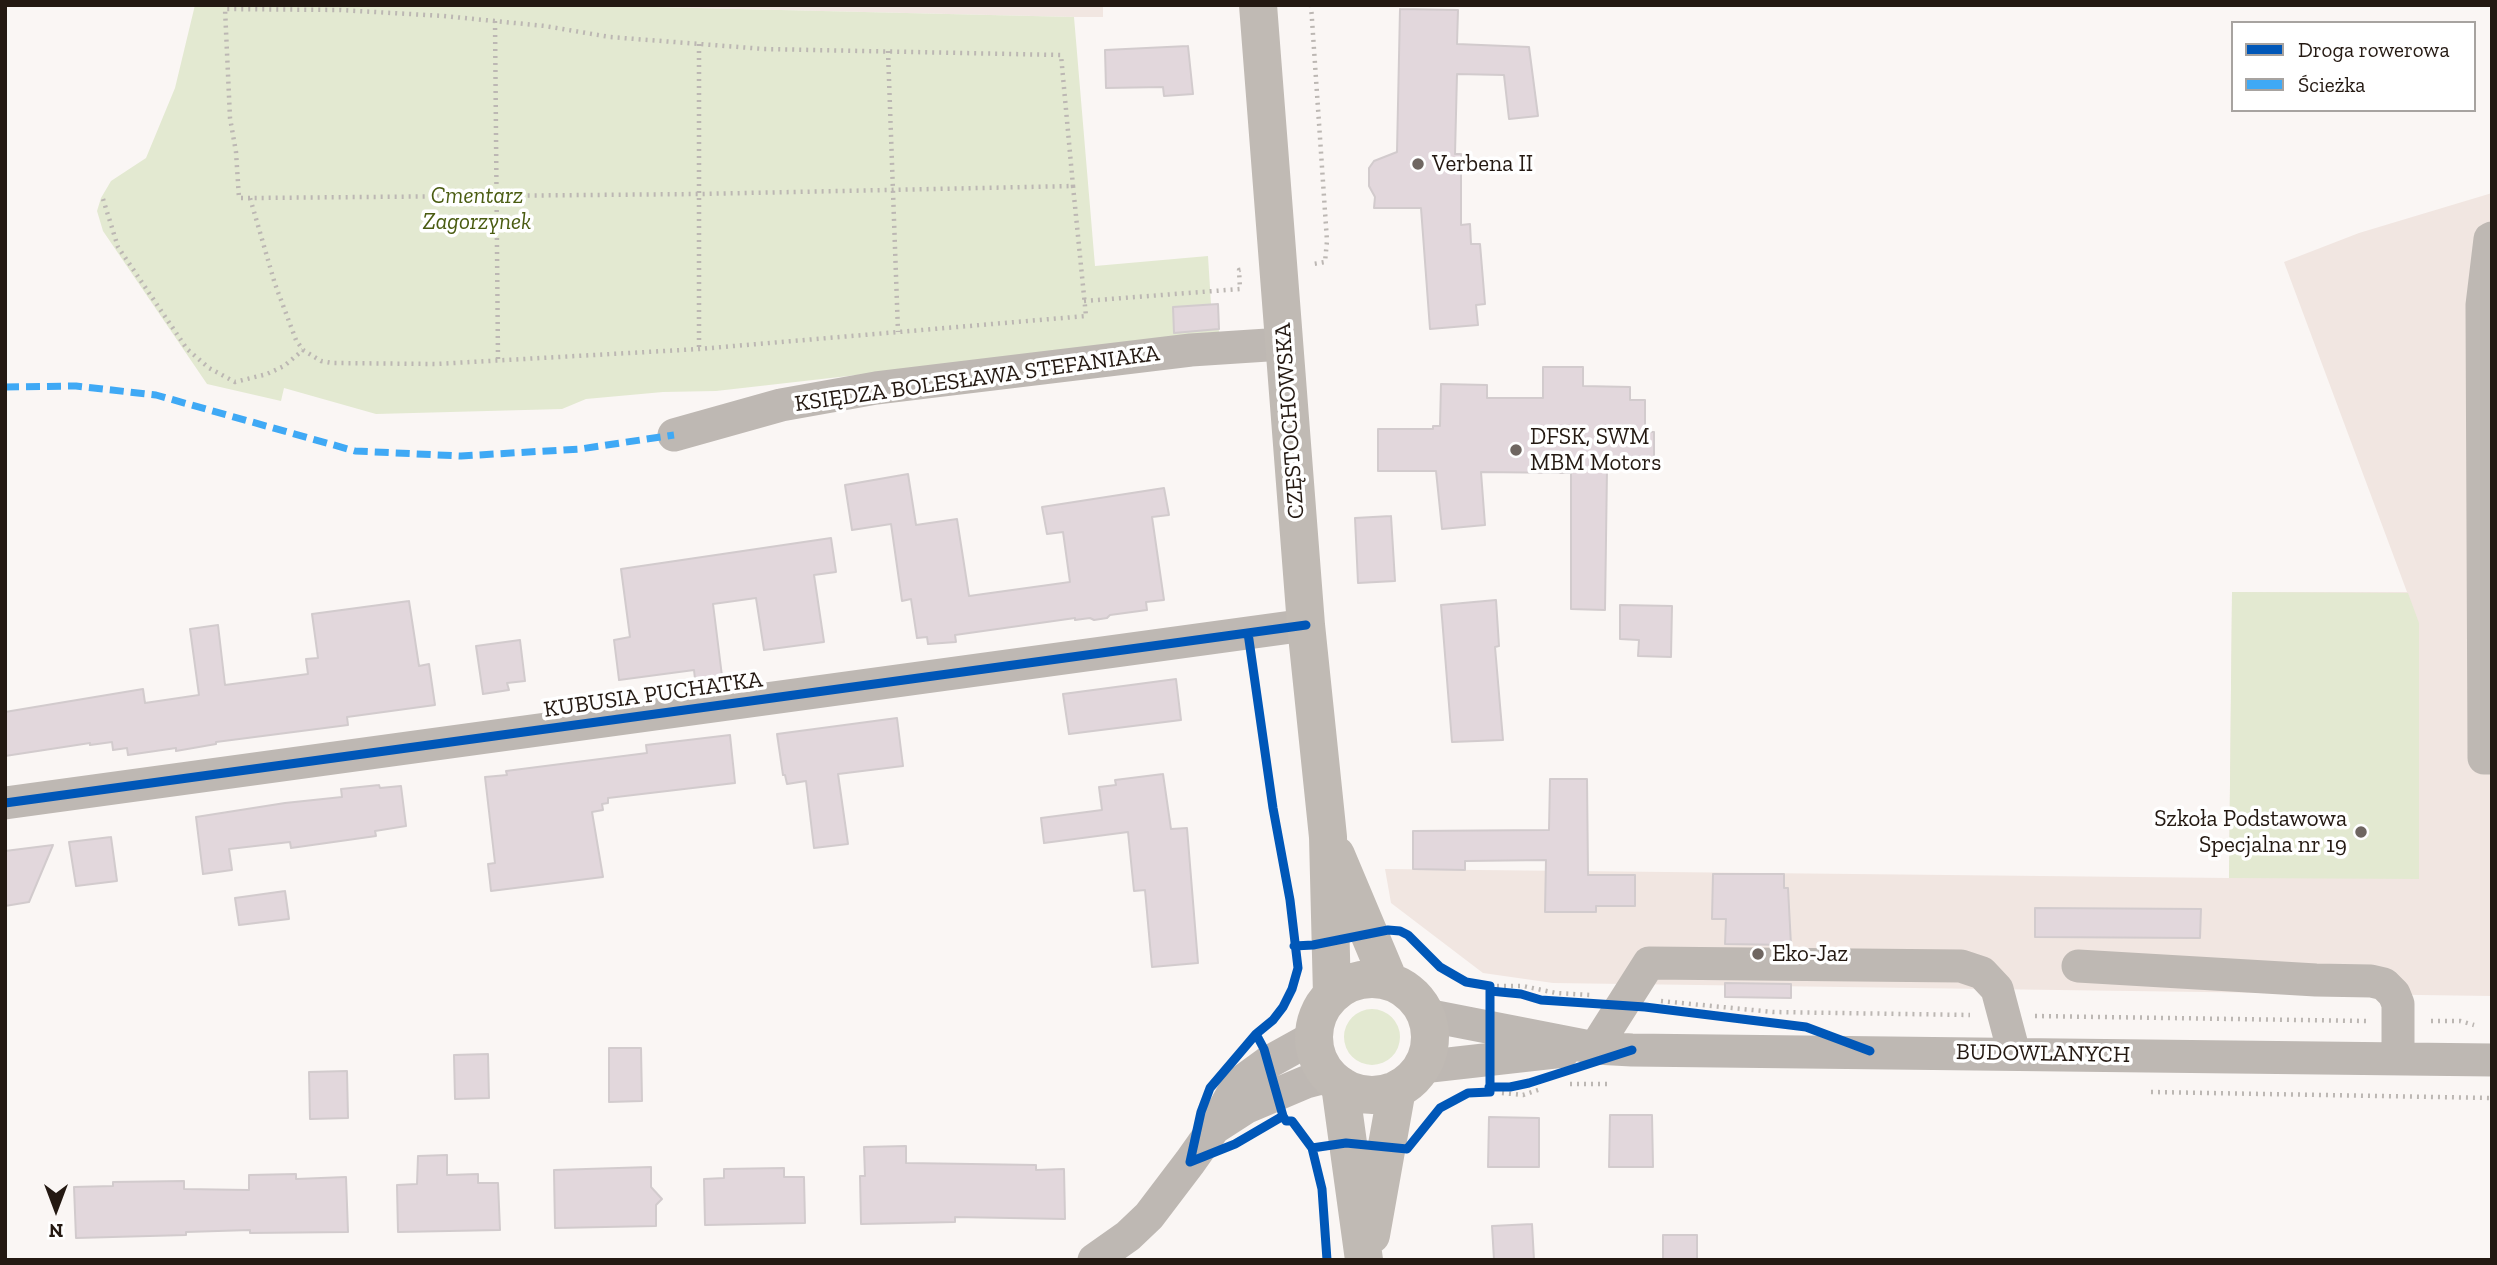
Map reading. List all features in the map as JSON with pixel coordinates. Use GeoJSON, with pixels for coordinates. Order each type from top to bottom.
{"type":"FeatureCollection","features":[{"type":"Feature","properties":{"kind":"main road","name":"CZĘSTOCHOWSKA"},"geometry":{"type":"LineString","coordinates":[[1258,5],[1306,625],[1328,837],[1332,995]]}},
{"type":"Feature","properties":{"kind":"main road","name":"CZĘSTOCHOWSKA"},"geometry":{"type":"LineString","coordinates":[[1328,837],[1389,981]]}},
{"type":"Feature","properties":{"kind":"main road"},"geometry":{"type":"LineString","coordinates":[[1374,978],[1389,981],[1412,994],[1426,1015],[1430,1032],[1429,1051],[1410,1078],[1365,1260],[1334,1081],[1316,1051],[1314,1037],[1316,1021],[1322,1007],[1332,995],[1345,985],[1374,978]]}},
{"type":"Feature","properties":{"kind":"main road"},"geometry":{"type":"LineString","coordinates":[[1334,1081],[1367,1094],[1383,1094],[1410,1078]]}},
{"type":"Feature","properties":{"kind":"street"},"geometry":{"type":"LineString","coordinates":[[2492,238],[2482,305],[2484,758],[2492,758]]}},
{"type":"Feature","properties":{"kind":"street","name":"KSIĘDZA BOLESŁAWA STEFANIAKA"},"geometry":{"type":"LineString","coordinates":[[674,435],[781,405],[876,388],[1191,350],[1283,344]]}},
{"type":"Feature","properties":{"kind":"street","name":"KUBUSIA PUCHATKA"},"geometry":{"type":"LineString","coordinates":[[5,803],[1306,625]]}},
{"type":"Feature","properties":{"kind":"street"},"geometry":{"type":"LineString","coordinates":[[1595,1048],[1649,963],[1961,966],[1982,973],[1997,989],[2014,1053]]}},
{"type":"Feature","properties":{"kind":"street"},"geometry":{"type":"LineString","coordinates":[[2078,966],[2371,981],[2384,984],[2394,994],[2398,1004],[2398,1058]]}},
{"type":"Feature","properties":{"kind":"street","name":"BUDOWLANYCH"},"geometry":{"type":"LineString","coordinates":[[1426,1015],[1595,1048]]}},
{"type":"Feature","properties":{"kind":"street"},"geometry":{"type":"LineString","coordinates":[[1094,1260],[1128,1236],[1149,1216],[1212,1130],[1229,1098],[1245,1079],[1267,1063],[1314,1037]]}},
{"type":"Feature","properties":{"kind":"street","name":"BUDOWLANYCH"},"geometry":{"type":"LineString","coordinates":[[1410,1078],[1595,1048],[2492,1060]]}},
{"type":"Feature","properties":{"kind":"street"},"geometry":{"type":"LineString","coordinates":[[1212,1130],[1247,1107],[1306,1082],[1334,1081]]}},
{"type":"Feature","properties":{"kind":"path"},"geometry":{"type":"LineString","coordinates":[[1084,301],[1240,289],[1239,270],[1325,262],[1327,241],[1311,5]]}},
{"type":"Feature","properties":{"kind":"path"},"geometry":{"type":"LineString","coordinates":[[250,198],[275,284],[296,340],[303,350],[321,361],[332,363],[498,361],[699,349],[1086,316],[1061,55],[764,49],[610,37],[495,21],[340,10],[225,9],[230,118],[236,152],[239,198],[699,194],[1073,186]]}},
{"type":"Feature","properties":{"kind":"path"},"geometry":{"type":"LineString","coordinates":[[495,21],[498,361]]}},
{"type":"Feature","properties":{"kind":"path"},"geometry":{"type":"LineString","coordinates":[[699,44],[699,349]]}},
{"type":"Feature","properties":{"kind":"path"},"geometry":{"type":"LineString","coordinates":[[888,51],[898,332]]}},
{"type":"Feature","properties":{"kind":"path"},"geometry":{"type":"LineString","coordinates":[[103,199],[118,247],[187,349],[209,368],[235,382],[267,374],[284,366],[303,350]]}},
{"type":"Feature","properties":{"kind":"path"},"geometry":{"type":"LineString","coordinates":[[1490,989],[1541,1000],[1626,1001],[1773,1012],[2358,1020]]}},
{"type":"Feature","properties":{"kind":"path"},"geometry":{"type":"LineString","coordinates":[[1626,1001],[1771,1022]]}},
{"type":"Feature","properties":{"kind":"path"},"geometry":{"type":"LineString","coordinates":[[1490,1090],[1541,1080]]}},
{"type":"Feature","properties":{"kind":"path"},"geometry":{"type":"LineString","coordinates":[[1565,1084],[1615,1084]]}},
{"type":"Feature","properties":{"kind":"path"},"geometry":{"type":"LineString","coordinates":[[1490,1090],[1523,1095],[1552,1085]]}},
{"type":"Feature","properties":{"kind":"path"},"geometry":{"type":"LineString","coordinates":[[2142,1091],[2492,1098]]}},
{"type":"Feature","properties":{"kind":"shaded area"},"geometry":{"type":"Polygon","coordinates":[[[571,5],[1103,5],[1103,17],[1074,17],[571,5]]]}},
{"type":"Feature","properties":{"kind":"shaded area"},"geometry":{"type":"Polygon","coordinates":[[[2492,193],[2492,996],[1553,983],[1483,973],[1391,903],[1385,869],[2229,878],[2232,592],[2407,592],[2284,262],[2359,233],[2492,193]]]}},
{"type":"Feature","properties":{"kind":"green space","name":"Cmentarz Zagorzynek"},"geometry":{"type":"Polygon","coordinates":[[[195,5],[571,5],[1074,17],[1095,266],[1208,256],[1211,304],[1218,304],[1219,334],[716,391],[663,392],[586,399],[562,409],[376,414],[284,388],[281,401],[207,384],[103,231],[97,211],[111,181],[146,158],[175,88],[195,5]]]}},
{"type":"Feature","properties":{"kind":"green space","name":"Szkoła Podstawowa Specjalna nr 19"},"geometry":{"type":"Polygon","coordinates":[[[2232,592],[2408,593],[2419,623],[2419,879],[2229,878],[2232,592]]]}},
{"type":"Feature","properties":{"kind":"green space"},"geometry":{"type":"Polygon","coordinates":[[[1366,1009],[1378,1009],[1388,1013],[1396,1021],[1400,1037],[1396,1053],[1388,1061],[1378,1065],[1366,1065],[1356,1061],[1348,1053],[1344,1043],[1344,1031],[1348,1021],[1356,1013],[1366,1009]]]}},
{"type":"Feature","properties":{"kind":"building"},"geometry":{"type":"Polygon","coordinates":[[[1400,9],[1458,10],[1457,44],[1529,47],[1538,116],[1509,119],[1504,75],[1457,74],[1455,154],[1461,154],[1461,225],[1470,224],[1471,244],[1480,244],[1485,304],[1476,305],[1478,325],[1430,329],[1421,208],[1374,208],[1375,197],[1369,186],[1369,168],[1374,161],[1397,152],[1400,9]]]}},
{"type":"Feature","properties":{"kind":"building"},"geometry":{"type":"Polygon","coordinates":[[[1188,46],[1193,94],[1164,96],[1163,87],[1106,88],[1105,50],[1188,46]]]}},
{"type":"Feature","properties":{"kind":"building"},"geometry":{"type":"Polygon","coordinates":[[[1218,304],[1219,329],[1174,333],[1173,307],[1218,304]]]}},
{"type":"Feature","properties":{"kind":"building"},"geometry":{"type":"Polygon","coordinates":[[[1543,367],[1583,367],[1583,386],[1630,387],[1630,400],[1645,400],[1645,432],[1654,432],[1654,470],[1607,469],[1605,610],[1571,609],[1571,473],[1481,472],[1485,525],[1442,529],[1436,471],[1378,471],[1378,429],[1433,429],[1433,426],[1440,426],[1441,384],[1487,385],[1487,398],[1543,398],[1543,367]]]}},
{"type":"Feature","properties":{"kind":"building"},"geometry":{"type":"Polygon","coordinates":[[[908,474],[916,525],[957,519],[969,596],[1070,582],[1063,532],[1047,534],[1042,507],[1164,488],[1169,515],[1152,517],[1164,600],[1146,602],[1147,610],[1110,615],[1107,618],[1075,618],[955,635],[956,642],[928,644],[927,637],[917,638],[911,599],[902,601],[891,524],[852,530],[845,485],[908,474]]]}},
{"type":"Feature","properties":{"kind":"building"},"geometry":{"type":"Polygon","coordinates":[[[1391,516],[1395,581],[1358,583],[1355,518],[1391,516]]]}},
{"type":"Feature","properties":{"kind":"building"},"geometry":{"type":"Polygon","coordinates":[[[831,538],[836,572],[814,575],[824,642],[764,650],[756,598],[713,604],[722,676],[695,679],[694,670],[619,680],[614,640],[630,637],[621,569],[831,538]]]}},
{"type":"Feature","properties":{"kind":"building"},"geometry":{"type":"Polygon","coordinates":[[[1496,600],[1499,646],[1495,647],[1503,740],[1452,742],[1441,605],[1496,600]]]}},
{"type":"Feature","properties":{"kind":"building"},"geometry":{"type":"Polygon","coordinates":[[[409,601],[419,666],[429,664],[435,705],[347,717],[348,725],[216,742],[176,751],[176,748],[128,755],[127,748],[113,750],[112,742],[5,756],[5,712],[143,689],[145,703],[199,695],[190,629],[218,625],[225,685],[308,674],[306,659],[318,658],[312,614],[409,601]]]}},
{"type":"Feature","properties":{"kind":"building"},"geometry":{"type":"Polygon","coordinates":[[[1620,605],[1672,606],[1671,657],[1638,656],[1639,640],[1620,639],[1620,605]]]}},
{"type":"Feature","properties":{"kind":"building"},"geometry":{"type":"Polygon","coordinates":[[[520,640],[525,681],[507,683],[509,690],[483,694],[476,646],[520,640]]]}},
{"type":"Feature","properties":{"kind":"building"},"geometry":{"type":"Polygon","coordinates":[[[1176,679],[1181,720],[1069,734],[1063,694],[1176,679]]]}},
{"type":"Feature","properties":{"kind":"building"},"geometry":{"type":"Polygon","coordinates":[[[897,718],[903,766],[838,774],[848,844],[814,848],[806,781],[787,784],[783,775],[777,734],[897,718]]]}},
{"type":"Feature","properties":{"kind":"building"},"geometry":{"type":"Polygon","coordinates":[[[730,735],[735,783],[608,798],[608,803],[602,804],[603,810],[592,812],[603,877],[491,891],[488,864],[495,863],[485,777],[507,775],[506,771],[647,753],[646,745],[730,735]]]}},
{"type":"Feature","properties":{"kind":"building"},"geometry":{"type":"Polygon","coordinates":[[[1163,774],[1171,829],[1187,828],[1198,963],[1152,967],[1145,890],[1134,891],[1128,832],[1044,843],[1041,818],[1102,810],[1099,787],[1116,785],[1115,780],[1163,774]]]}},
{"type":"Feature","properties":{"kind":"building"},"geometry":{"type":"Polygon","coordinates":[[[1550,779],[1587,779],[1588,875],[1635,875],[1635,906],[1596,906],[1596,912],[1545,912],[1546,860],[1465,861],[1465,870],[1413,869],[1413,831],[1549,830],[1550,779]]]}},
{"type":"Feature","properties":{"kind":"building"},"geometry":{"type":"Polygon","coordinates":[[[379,785],[380,788],[401,786],[406,826],[375,831],[376,836],[291,848],[290,842],[229,849],[232,870],[203,874],[196,817],[342,797],[341,789],[379,785]]]}},
{"type":"Feature","properties":{"kind":"building"},"geometry":{"type":"Polygon","coordinates":[[[111,837],[117,881],[76,886],[69,842],[111,837]]]}},
{"type":"Feature","properties":{"kind":"building"},"geometry":{"type":"Polygon","coordinates":[[[53,845],[29,902],[5,906],[5,851],[53,845]]]}},
{"type":"Feature","properties":{"kind":"building"},"geometry":{"type":"Polygon","coordinates":[[[1713,874],[1784,874],[1784,888],[1788,888],[1791,945],[1725,944],[1726,919],[1712,919],[1713,874]]]}},
{"type":"Feature","properties":{"kind":"building"},"geometry":{"type":"Polygon","coordinates":[[[285,891],[289,919],[239,925],[235,898],[285,891]]]}},
{"type":"Feature","properties":{"kind":"building"},"geometry":{"type":"Polygon","coordinates":[[[2035,908],[2201,909],[2200,938],[2035,937],[2035,908]]]}},
{"type":"Feature","properties":{"kind":"building"},"geometry":{"type":"Polygon","coordinates":[[[1725,983],[1791,984],[1791,998],[1725,997],[1725,983]]]}},
{"type":"Feature","properties":{"kind":"building"},"geometry":{"type":"Polygon","coordinates":[[[609,1048],[641,1048],[642,1101],[609,1102],[609,1048]]]}},
{"type":"Feature","properties":{"kind":"building"},"geometry":{"type":"Polygon","coordinates":[[[488,1054],[489,1098],[455,1099],[454,1055],[488,1054]]]}},
{"type":"Feature","properties":{"kind":"building"},"geometry":{"type":"Polygon","coordinates":[[[347,1071],[348,1118],[310,1119],[309,1072],[347,1071]]]}},
{"type":"Feature","properties":{"kind":"building"},"geometry":{"type":"Polygon","coordinates":[[[1610,1115],[1652,1115],[1653,1167],[1609,1167],[1610,1115]]]}},
{"type":"Feature","properties":{"kind":"building"},"geometry":{"type":"Polygon","coordinates":[[[1489,1117],[1539,1118],[1539,1167],[1488,1167],[1489,1117]]]}},
{"type":"Feature","properties":{"kind":"building"},"geometry":{"type":"Polygon","coordinates":[[[906,1146],[906,1163],[1036,1165],[1036,1170],[1064,1169],[1065,1219],[955,1217],[955,1222],[861,1224],[860,1176],[865,1176],[864,1147],[906,1146]]]}},
{"type":"Feature","properties":{"kind":"building"},"geometry":{"type":"Polygon","coordinates":[[[447,1155],[447,1175],[478,1174],[478,1183],[498,1183],[500,1230],[398,1232],[397,1185],[417,1184],[418,1156],[447,1155]]]}},
{"type":"Feature","properties":{"kind":"building"},"geometry":{"type":"Polygon","coordinates":[[[651,1167],[651,1187],[662,1199],[656,1205],[656,1226],[555,1228],[554,1170],[651,1167]]]}},
{"type":"Feature","properties":{"kind":"building"},"geometry":{"type":"Polygon","coordinates":[[[784,1168],[784,1177],[804,1177],[805,1223],[705,1225],[704,1179],[724,1178],[724,1169],[784,1168]]]}},
{"type":"Feature","properties":{"kind":"building"},"geometry":{"type":"Polygon","coordinates":[[[296,1174],[296,1179],[346,1177],[348,1232],[250,1233],[250,1230],[76,1238],[74,1187],[113,1186],[113,1182],[184,1181],[184,1189],[249,1190],[249,1175],[296,1174]]]}},
{"type":"Feature","properties":{"kind":"building"},"geometry":{"type":"Polygon","coordinates":[[[1532,1224],[1534,1260],[1494,1260],[1492,1226],[1532,1224]]]}},
{"type":"Feature","properties":{"kind":"building"},"geometry":{"type":"Polygon","coordinates":[[[1663,1235],[1697,1235],[1697,1260],[1663,1260],[1663,1235]]]}},
{"type":"Feature","properties":{"kind":"marked path"},"geometry":{"type":"LineString","coordinates":[[5,387],[76,386],[156,395],[355,451],[461,456],[580,449],[674,435]]}},
{"type":"Feature","properties":{"kind":"cycle path"},"geometry":{"type":"LineString","coordinates":[[5,803],[1306,625]]}},
{"type":"Feature","properties":{"kind":"cycle path"},"geometry":{"type":"LineString","coordinates":[[1248,633],[1273,808],[1290,900],[1298,968],[1283,1007],[1273,1020],[1256,1034],[1264,1049],[1283,1116],[1286,1121],[1292,1121],[1312,1148],[1322,1189],[1327,1260]]}},
{"type":"Feature","properties":{"kind":"cycle path"},"geometry":{"type":"LineString","coordinates":[[1294,946],[1313,945],[1388,930],[1400,931],[1408,935],[1440,967],[1466,982],[1490,986],[1490,1092],[1468,1093],[1440,1108],[1407,1149],[1346,1143],[1312,1148]]}},
{"type":"Feature","properties":{"kind":"cycle path"},"geometry":{"type":"LineString","coordinates":[[1490,991],[1521,994],[1541,1000],[1645,1007],[1806,1027],[1870,1051]]}},
{"type":"Feature","properties":{"kind":"cycle path"},"geometry":{"type":"LineString","coordinates":[[1190,1162],[1201,1112],[1210,1088],[1256,1034]]}},
{"type":"Feature","properties":{"kind":"cycle path"},"geometry":{"type":"LineString","coordinates":[[1489,1087],[1529,1083],[1632,1050]]}},
{"type":"Feature","properties":{"kind":"cycle path"},"geometry":{"type":"LineString","coordinates":[[1190,1162],[1235,1144],[1283,1116]]}},
{"type":"Feature","properties":{"kind":"place","name":"Verbena II"},"geometry":{"type":"Point","coordinates":[1418,164]}},
{"type":"Feature","properties":{"kind":"place","name":"DFSK, SWM MBM Motors"},"geometry":{"type":"Point","coordinates":[1516,450]}},
{"type":"Feature","properties":{"kind":"place","name":"Szkoła Podstawowa Specjalna nr 19"},"geometry":{"type":"Point","coordinates":[2361,832]}},
{"type":"Feature","properties":{"kind":"place","name":"Eko-Jaz"},"geometry":{"type":"Point","coordinates":[1758,954]}}]}
